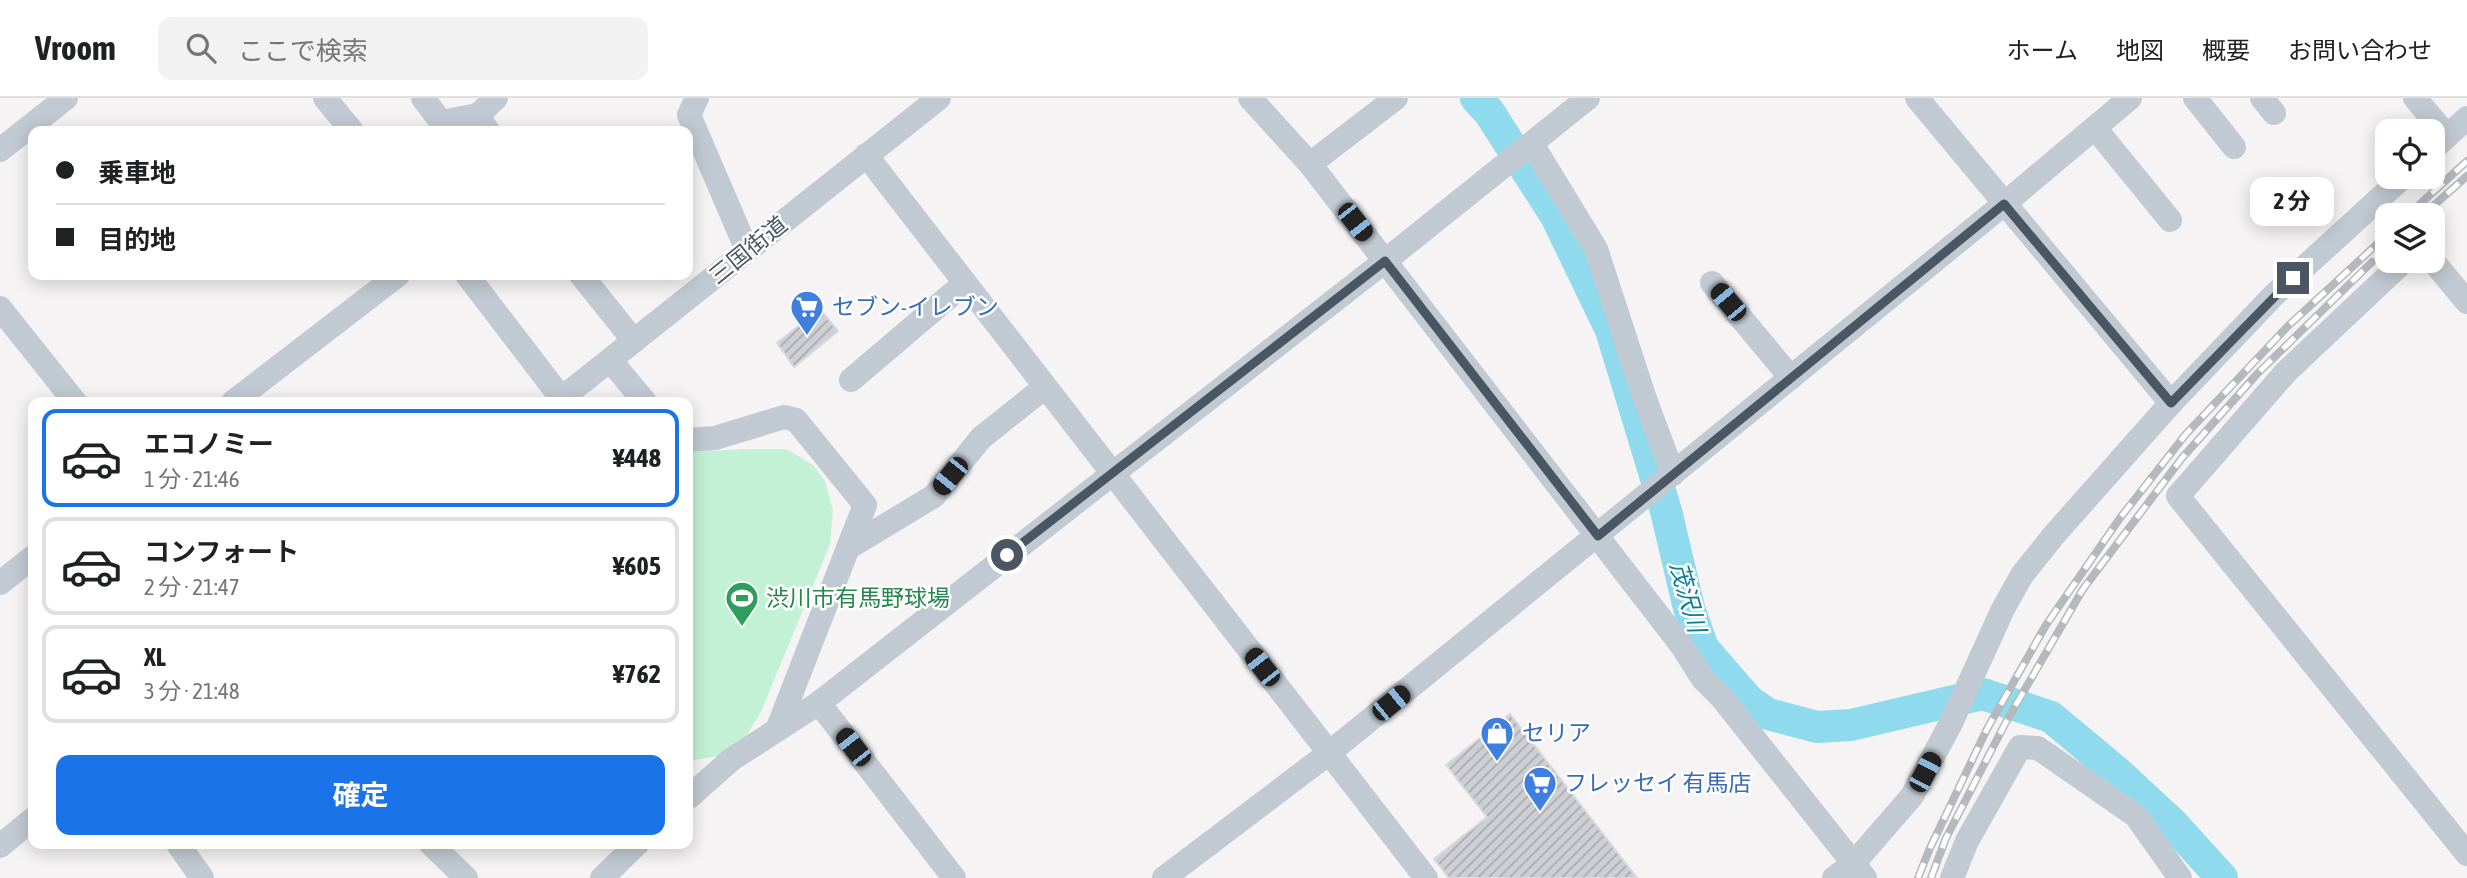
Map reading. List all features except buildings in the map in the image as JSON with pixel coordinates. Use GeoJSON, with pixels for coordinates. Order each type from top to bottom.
{"type":"FeatureCollection","features":[{"type":"Feature","properties":{"kind":"street"},"geometry":{"type":"LineString","coordinates":[[30,126],[66,98]]}},
{"type":"Feature","properties":{"kind":"street"},"geometry":{"type":"LineString","coordinates":[[325,98],[348,126]]}},
{"type":"Feature","properties":{"kind":"street"},"geometry":{"type":"LineString","coordinates":[[423,98],[441,121],[488,115]]}},
{"type":"Feature","properties":{"kind":"street"},"geometry":{"type":"LineString","coordinates":[[697,98],[689,115],[747,250]]}},
{"type":"Feature","properties":{"kind":"street","name":"三国街道"},"geometry":{"type":"LineString","coordinates":[[565,397],[939,98]]}},
{"type":"Feature","properties":{"kind":"street"},"geometry":{"type":"LineString","coordinates":[[1250,98],[1310,164],[1682,646],[1703,679],[1721,698],[1851,873],[1912,796],[1951,723],[2003,609],[2022,575],[2171,403],[2274,295],[2390,189]]}},
{"type":"Feature","properties":{"kind":"street"},"geometry":{"type":"LineString","coordinates":[[1310,164],[1396,98]]}},
{"type":"Feature","properties":{"kind":"street"},"geometry":{"type":"LineString","coordinates":[[693,794],[732,759],[819,703],[1385,261],[1588,98]]}},
{"type":"Feature","properties":{"kind":"street"},"geometry":{"type":"LineString","coordinates":[[1917,98],[2171,403]]}},
{"type":"Feature","properties":{"kind":"street"},"geometry":{"type":"LineString","coordinates":[[1164,878],[1329,753],[1598,536],[2130,98]]}},
{"type":"Feature","properties":{"kind":"street"},"geometry":{"type":"LineString","coordinates":[[2195,98],[2234,148]]}},
{"type":"Feature","properties":{"kind":"street"},"geometry":{"type":"LineString","coordinates":[[2415,98],[2427,119]]}},
{"type":"Feature","properties":{"kind":"street"},"geometry":{"type":"LineString","coordinates":[[2445,138],[2467,118]]}},
{"type":"Feature","properties":{"kind":"street"},"geometry":{"type":"LineString","coordinates":[[0,150],[28,128]]}},
{"type":"Feature","properties":{"kind":"street"},"geometry":{"type":"LineString","coordinates":[[2095,128],[2170,220]]}},
{"type":"Feature","properties":{"kind":"street"},"geometry":{"type":"LineString","coordinates":[[1530,145],[1596,249],[1645,399],[1673,474]]}},
{"type":"Feature","properties":{"kind":"street"},"geometry":{"type":"LineString","coordinates":[[866,155],[1426,878]]}},
{"type":"Feature","properties":{"kind":"street"},"geometry":{"type":"LineString","coordinates":[[2391,273],[2286,372],[2178,496],[2467,854]]}},
{"type":"Feature","properties":{"kind":"street"},"geometry":{"type":"LineString","coordinates":[[2443,273],[2467,302]]}},
{"type":"Feature","properties":{"kind":"street"},"geometry":{"type":"LineString","coordinates":[[239,397],[392,280]]}},
{"type":"Feature","properties":{"kind":"street"},"geometry":{"type":"LineString","coordinates":[[471,280],[557,397]]}},
{"type":"Feature","properties":{"kind":"street"},"geometry":{"type":"LineString","coordinates":[[585,280],[634,341]]}},
{"type":"Feature","properties":{"kind":"street"},"geometry":{"type":"LineString","coordinates":[[851,380],[965,283]]}},
{"type":"Feature","properties":{"kind":"street"},"geometry":{"type":"LineString","coordinates":[[1712,283],[1791,378]]}},
{"type":"Feature","properties":{"kind":"street"},"geometry":{"type":"LineString","coordinates":[[0,308],[71,397]]}},
{"type":"Feature","properties":{"kind":"street"},"geometry":{"type":"LineString","coordinates":[[610,360],[641,397]]}},
{"type":"Feature","properties":{"kind":"street"},"geometry":{"type":"LineString","coordinates":[[848,548],[934,496],[981,438],[1045,387]]}},
{"type":"Feature","properties":{"kind":"street"},"geometry":{"type":"LineString","coordinates":[[693,440],[715,438],[784,417],[796,419],[865,505],[777,730]]}},
{"type":"Feature","properties":{"kind":"street"},"geometry":{"type":"LineString","coordinates":[[0,583],[28,561]]}},
{"type":"Feature","properties":{"kind":"street"},"geometry":{"type":"LineString","coordinates":[[819,703],[954,878]]}},
{"type":"Feature","properties":{"kind":"street"},"geometry":{"type":"LineString","coordinates":[[1952,878],[1968,841],[2020,747],[2038,748],[2136,816],[2180,878]]}},
{"type":"Feature","properties":{"kind":"street"},"geometry":{"type":"LineString","coordinates":[[0,846],[28,823]]}},
{"type":"Feature","properties":{"kind":"street"},"geometry":{"type":"LineString","coordinates":[[182,849],[202,878]]}},
{"type":"Feature","properties":{"kind":"street"},"geometry":{"type":"LineString","coordinates":[[436,849],[466,878]]}},
{"type":"Feature","properties":{"kind":"street"},"geometry":{"type":"LineString","coordinates":[[602,878],[629,849]]}},
{"type":"Feature","properties":{"kind":"green space","name":"渋川市有馬野球場"},"geometry":{"type":"Polygon","coordinates":[[[786,449],[813,465],[825,481],[833,511],[830,544],[761,712],[745,738],[719,756],[693,760],[693,452],[786,449]]]}},
{"type":"Feature","properties":{"kind":"waterway","name":"茂沢川"},"geometry":{"type":"LineString","coordinates":[[1476,98],[1489,112],[1556,216],[1611,330],[1666,511],[1689,608],[1703,648],[1749,701],[1768,714],[1817,727],[1851,725],[1983,694],[2051,717],[2117,772],[2172,823],[2222,878]]}},
{"type":"Feature","properties":{"kind":"railway"},"geometry":{"type":"LineString","coordinates":[[2421,203],[2467,161]]}},
{"type":"Feature","properties":{"kind":"railway"},"geometry":{"type":"LineString","coordinates":[[2437,203],[2467,176]]}},
{"type":"Feature","properties":{"kind":"railway"},"geometry":{"type":"LineString","coordinates":[[1918,878],[1987,729],[2046,625],[2120,518],[2186,434],[2288,326],[2375,246]]}},
{"type":"Feature","properties":{"kind":"railway"},"geometry":{"type":"LineString","coordinates":[[1931,878],[1946,838],[2006,722],[2083,589],[2182,458],[2257,374],[2372,262]]}},
{"type":"Feature","properties":{"kind":"place","name":"セブン-イレブン"},"geometry":{"type":"Point","coordinates":[807,337]}},
{"type":"Feature","properties":{"kind":"place","name":"渋川市有馬野球場"},"geometry":{"type":"Point","coordinates":[742,628]}},
{"type":"Feature","properties":{"kind":"place","name":"セリア"},"geometry":{"type":"Point","coordinates":[1497,763]}},
{"type":"Feature","properties":{"kind":"place","name":"フレッセイ 有馬店"},"geometry":{"type":"Point","coordinates":[1540,813]}},
{"type":"Feature","properties":{"kind":"route"},"geometry":{"type":"LineString","coordinates":[[1007,555],[1385,261],[1598,536],[2004,204],[2171,403],[2293,278]]}}]}
